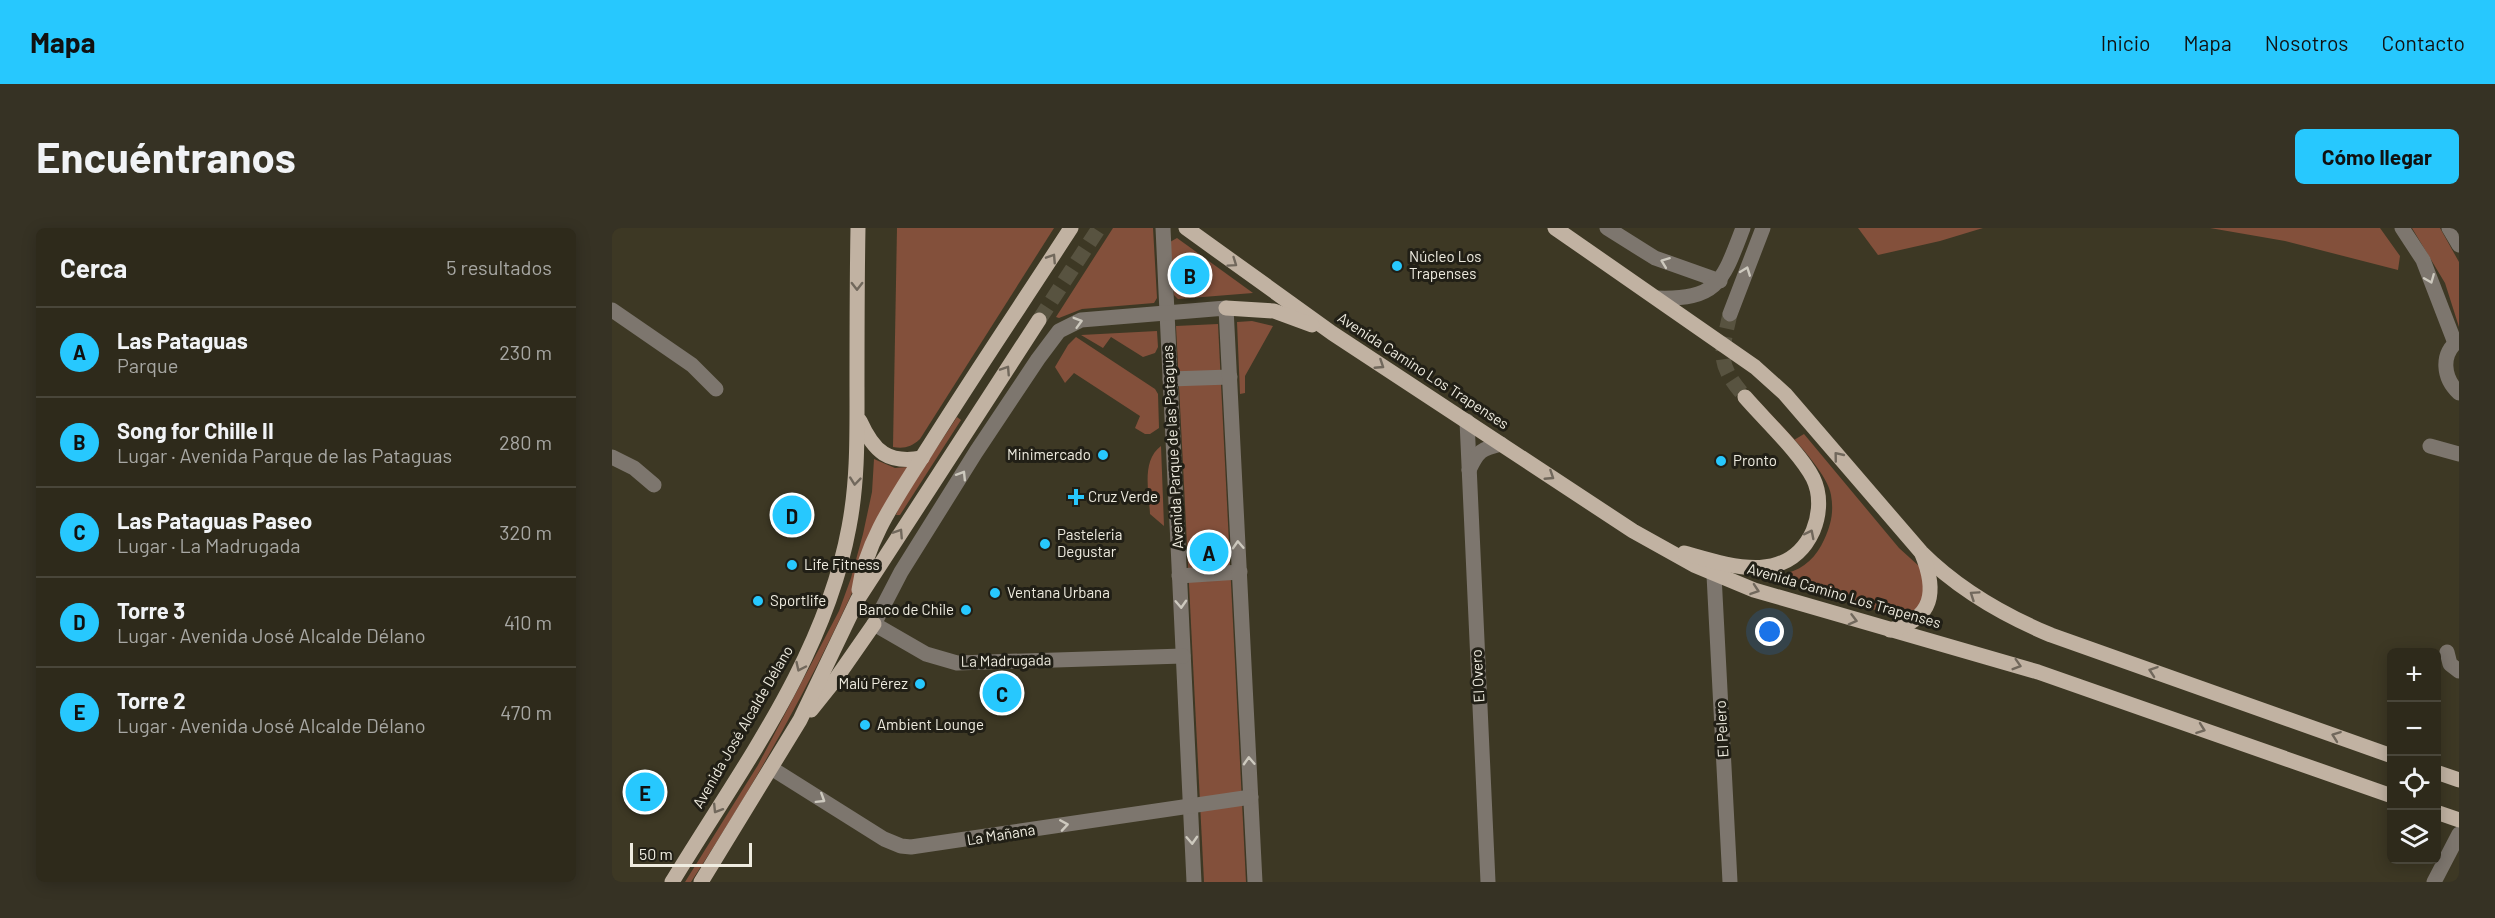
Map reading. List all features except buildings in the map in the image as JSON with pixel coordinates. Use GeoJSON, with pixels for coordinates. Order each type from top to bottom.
{"type":"FeatureCollection","features":[{"type":"Feature","properties":{"kind":"main road","name":"Avenida José Alcalde Délano"},"geometry":{"type":"LineString","coordinates":[[672,882],[795,678],[823,617],[837,575],[849,528],[856,474],[858,228]]}},
{"type":"Feature","properties":{"kind":"main road"},"geometry":{"type":"LineString","coordinates":[[858,598],[861,574],[869,551],[885,520],[922,458],[1071,228]]}},
{"type":"Feature","properties":{"kind":"main road","name":"Avenida Camino Los Trapenses"},"geometry":{"type":"LineString","coordinates":[[1186,228],[1332,333],[1655,544],[1714,575],[1797,604],[2059,679],[2387,795]]}},
{"type":"Feature","properties":{"kind":"main road"},"geometry":{"type":"LineString","coordinates":[[1555,228],[1755,367],[1785,394],[1921,552],[1944,573],[1971,592],[2034,628],[2387,755]]}},
{"type":"Feature","properties":{"kind":"main road"},"geometry":{"type":"LineString","coordinates":[[1226,308],[1274,311],[1332,333]]}},
{"type":"Feature","properties":{"kind":"main road"},"geometry":{"type":"LineString","coordinates":[[701,882],[800,720],[858,598],[1039,320]]}},
{"type":"Feature","properties":{"kind":"main road"},"geometry":{"type":"LineString","coordinates":[[1655,544],[1728,565],[1766,568],[1784,563],[1791,558],[1810,536],[1818,508],[1813,478],[1745,398]]}},
{"type":"Feature","properties":{"kind":"main road"},"geometry":{"type":"LineString","coordinates":[[857,416],[867,437],[882,453],[899,460],[922,458]]}},
{"type":"Feature","properties":{"kind":"main road"},"geometry":{"type":"LineString","coordinates":[[1890,630],[1912,622],[1928,606],[1931,586],[1921,552]]}},
{"type":"Feature","properties":{"kind":"main road"},"geometry":{"type":"LineString","coordinates":[[800,720],[816,705],[874,624]]}},
{"type":"Feature","properties":{"kind":"main road"},"geometry":{"type":"LineString","coordinates":[[2441,774],[2459,780]]}},
{"type":"Feature","properties":{"kind":"main road"},"geometry":{"type":"LineString","coordinates":[[2441,814],[2459,820]]}},
{"type":"Feature","properties":{"kind":"street","name":"Avenida Parque de las Pataguas"},"geometry":{"type":"LineString","coordinates":[[1163,228],[1194,882]]}},
{"type":"Feature","properties":{"kind":"street"},"geometry":{"type":"LineString","coordinates":[[1607,228],[1655,258],[1720,281]]}},
{"type":"Feature","properties":{"kind":"street"},"geometry":{"type":"LineString","coordinates":[[1657,298],[1693,295],[1713,287],[1720,281],[1743,228]]}},
{"type":"Feature","properties":{"kind":"street"},"geometry":{"type":"LineString","coordinates":[[1730,314],[1763,228]]}},
{"type":"Feature","properties":{"kind":"street"},"geometry":{"type":"LineString","coordinates":[[2402,228],[2422,260],[2457,341],[2449,350],[2445,368],[2452,386],[2459,393]]}},
{"type":"Feature","properties":{"kind":"street"},"geometry":{"type":"LineString","coordinates":[[2449,228],[2459,244]]}},
{"type":"Feature","properties":{"kind":"street"},"geometry":{"type":"LineString","coordinates":[[874,624],[902,572],[976,452],[1054,336],[1065,326],[1081,320],[1226,308],[1255,882]]}},
{"type":"Feature","properties":{"kind":"street"},"geometry":{"type":"LineString","coordinates":[[612,309],[700,371],[716,389]]}},
{"type":"Feature","properties":{"kind":"street"},"geometry":{"type":"LineString","coordinates":[[1170,379],[1230,376]]}},
{"type":"Feature","properties":{"kind":"street","name":"El Overo"},"geometry":{"type":"LineString","coordinates":[[1467,421],[1488,882]]}},
{"type":"Feature","properties":{"kind":"street"},"geometry":{"type":"LineString","coordinates":[[1469,470],[1477,453],[1487,447],[1501,444]]}},
{"type":"Feature","properties":{"kind":"street"},"geometry":{"type":"LineString","coordinates":[[2430,446],[2459,454]]}},
{"type":"Feature","properties":{"kind":"street"},"geometry":{"type":"LineString","coordinates":[[612,457],[634,468],[654,485]]}},
{"type":"Feature","properties":{"kind":"street"},"geometry":{"type":"LineString","coordinates":[[1179,576],[1240,572]]}},
{"type":"Feature","properties":{"kind":"street","name":"El Pelero"},"geometry":{"type":"LineString","coordinates":[[1714,575],[1730,882]]}},
{"type":"Feature","properties":{"kind":"street","name":"La Madrugada"},"geometry":{"type":"LineString","coordinates":[[874,624],[926,654],[957,663],[1183,656]]}},
{"type":"Feature","properties":{"kind":"street"},"geometry":{"type":"LineString","coordinates":[[2447,652],[2450,664],[2459,671]]}},
{"type":"Feature","properties":{"kind":"street","name":"La Mañana"},"geometry":{"type":"LineString","coordinates":[[771,768],[884,839],[911,848],[1251,797]]}},
{"type":"Feature","properties":{"kind":"street"},"geometry":{"type":"LineString","coordinates":[[2434,882],[2459,834]]}},
{"type":"Feature","properties":{"kind":"shaded area"},"geometry":{"type":"Polygon","coordinates":[[[897,228],[1054,228],[920,439],[910,446],[901,448],[893,447],[897,228]]]}},
{"type":"Feature","properties":{"kind":"shaded area"},"geometry":{"type":"Polygon","coordinates":[[[1113,228],[1153,228],[1157,298],[1154,303],[1082,309],[1059,318],[1056,317],[1113,228]]]}},
{"type":"Feature","properties":{"kind":"shaded area"},"geometry":{"type":"Polygon","coordinates":[[[1858,228],[1983,228],[1940,241],[1878,255],[1858,228]]]}},
{"type":"Feature","properties":{"kind":"shaded area"},"geometry":{"type":"Polygon","coordinates":[[[2210,228],[2380,228],[2400,256],[2398,270],[2285,241],[2210,228]]]}},
{"type":"Feature","properties":{"kind":"shaded area"},"geometry":{"type":"Polygon","coordinates":[[[2412,228],[2440,228],[2459,262],[2459,327],[2445,283],[2412,228]]]}},
{"type":"Feature","properties":{"kind":"shaded area"},"geometry":{"type":"Polygon","coordinates":[[[1177,238],[1253,293],[1178,299],[1174,295],[1170,242],[1177,238]]]}},
{"type":"Feature","properties":{"kind":"shaded area"},"geometry":{"type":"Polygon","coordinates":[[[1252,321],[1273,326],[1245,376],[1245,393],[1240,394],[1237,322],[1252,321]]]}},
{"type":"Feature","properties":{"kind":"shaded area"},"geometry":{"type":"Polygon","coordinates":[[[1218,324],[1246,882],[1204,882],[1176,326],[1218,324]]]}},
{"type":"Feature","properties":{"kind":"shaded area"},"geometry":{"type":"Polygon","coordinates":[[[1157,331],[1158,347],[1155,353],[1143,357],[1111,337],[1103,348],[1081,335],[1157,331]]]}},
{"type":"Feature","properties":{"kind":"shaded area"},"geometry":{"type":"Polygon","coordinates":[[[1076,337],[1155,389],[1158,394],[1159,428],[1150,434],[1145,434],[1135,428],[1140,416],[1074,373],[1065,383],[1055,367],[1068,345],[1076,337]]]}},
{"type":"Feature","properties":{"kind":"shaded area"},"geometry":{"type":"Polygon","coordinates":[[[957,417],[961,420],[900,515],[896,515],[901,502],[957,417]]]}},
{"type":"Feature","properties":{"kind":"shaded area"},"geometry":{"type":"Polygon","coordinates":[[[1804,434],[1899,548],[1931,577],[1927,596],[1909,618],[1859,606],[1788,581],[1787,573],[1804,565],[1818,551],[1824,540],[1832,513],[1831,495],[1827,484],[1820,471],[1794,440],[1804,434]]]}},
{"type":"Feature","properties":{"kind":"shaded area"},"geometry":{"type":"Polygon","coordinates":[[[1161,446],[1164,526],[1150,514],[1148,487],[1148,468],[1155,452],[1161,446]]]}},
{"type":"Feature","properties":{"kind":"shaded area"},"geometry":{"type":"Polygon","coordinates":[[[874,459],[895,468],[908,467],[845,609],[802,694],[730,821],[691,882],[685,882],[758,765],[839,611],[863,534],[872,492],[874,459]]]}},
{"type":"Feature","properties":{"kind":"tunnel"},"geometry":{"type":"LineString","coordinates":[[1039,320],[1099,228]]}},
{"type":"Feature","properties":{"kind":"tunnel"},"geometry":{"type":"LineString","coordinates":[[1730,314],[1724,339],[1723,358],[1729,375],[1745,397]]}},
{"type":"Feature","properties":{"kind":"place","name":"Núcleo Los Trapenses"},"geometry":{"type":"Point","coordinates":[1397,266]}},
{"type":"Feature","properties":{"kind":"place","name":"Song for Chille II"},"geometry":{"type":"Point","coordinates":[1190,275]}},
{"type":"Feature","properties":{"kind":"place","name":"Minimercado"},"geometry":{"type":"Point","coordinates":[1103,455]}},
{"type":"Feature","properties":{"kind":"place","name":"Pronto"},"geometry":{"type":"Point","coordinates":[1721,461]}},
{"type":"Feature","properties":{"kind":"place","name":"Cruz Verde"},"geometry":{"type":"Point","coordinates":[1076,497]}},
{"type":"Feature","properties":{"kind":"place","name":"Torre 3"},"geometry":{"type":"Point","coordinates":[792,515]}},
{"type":"Feature","properties":{"kind":"place","name":"Pasteleria Degustar"},"geometry":{"type":"Point","coordinates":[1045,544]}},
{"type":"Feature","properties":{"kind":"place","name":"Las Pataguas"},"geometry":{"type":"Point","coordinates":[1209,552]}},
{"type":"Feature","properties":{"kind":"place","name":"Life Fitness"},"geometry":{"type":"Point","coordinates":[792,565]}},
{"type":"Feature","properties":{"kind":"place","name":"Ventana Urbana"},"geometry":{"type":"Point","coordinates":[995,593]}},
{"type":"Feature","properties":{"kind":"place","name":"Sportlife"},"geometry":{"type":"Point","coordinates":[758,601]}},
{"type":"Feature","properties":{"kind":"place","name":"Banco de Chile"},"geometry":{"type":"Point","coordinates":[966,610]}},
{"type":"Feature","properties":{"kind":"place","name":"Malú Pérez"},"geometry":{"type":"Point","coordinates":[920,684]}},
{"type":"Feature","properties":{"kind":"place","name":"Las Pataguas Paseo"},"geometry":{"type":"Point","coordinates":[1002,693]}},
{"type":"Feature","properties":{"kind":"place","name":"Ambient Lounge"},"geometry":{"type":"Point","coordinates":[865,725]}},
{"type":"Feature","properties":{"kind":"place","name":"Torre 2"},"geometry":{"type":"Point","coordinates":[645,792]}}]}
